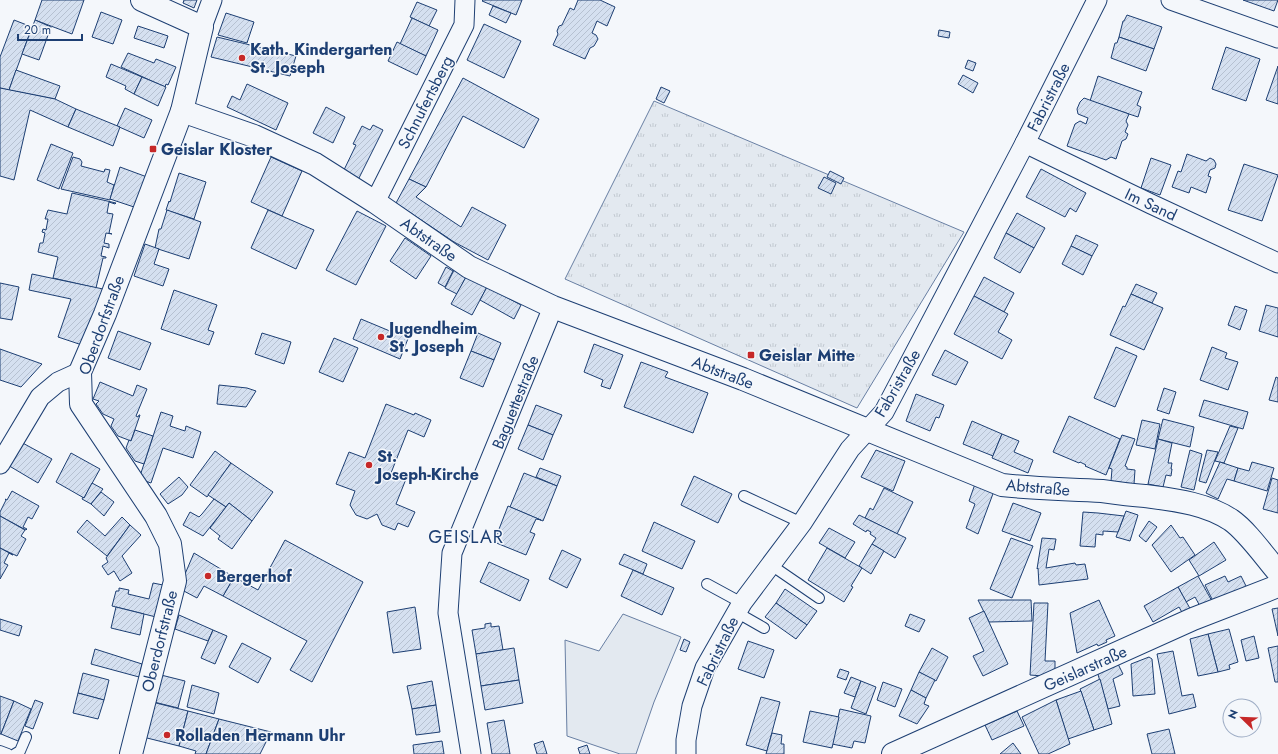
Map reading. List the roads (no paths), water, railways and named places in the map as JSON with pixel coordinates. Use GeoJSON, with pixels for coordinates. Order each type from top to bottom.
{"type":"FeatureCollection","features":[{"type":"Feature","properties":{"kind":"street"},"geometry":{"type":"LineString","coordinates":[[142,0],[202,27]]}},
{"type":"Feature","properties":{"kind":"street","name":"Oberdorfstraße"},"geometry":{"type":"LineString","coordinates":[[131,754],[175,581],[170,544],[156,516],[81,404],[80,372],[105,314],[182,111],[202,27],[212,0]]}},
{"type":"Feature","properties":{"kind":"street","name":"Schnufertsberg"},"geometry":{"type":"LineString","coordinates":[[375,202],[464,25],[465,0]]}},
{"type":"Feature","properties":{"kind":"street","name":"Fabristraße"},"geometry":{"type":"LineString","coordinates":[[686,754],[686,740],[692,706],[705,668],[739,607],[802,523],[850,449],[884,412],[1025,142],[1097,0]]}},
{"type":"Feature","properties":{"kind":"street"},"geometry":{"type":"LineString","coordinates":[[1171,0],[1278,38]]}},
{"type":"Feature","properties":{"kind":"street","name":"Abtstraße"},"geometry":{"type":"LineString","coordinates":[[182,111],[254,136],[308,161],[375,202],[469,267],[553,307],[743,379],[1002,485],[1025,488],[1102,491],[1172,500],[1201,506],[1233,521],[1247,535],[1278,572]]}},
{"type":"Feature","properties":{"kind":"street","name":"Im Sand"},"geometry":{"type":"LineString","coordinates":[[1025,142],[1151,204],[1278,262]]}},
{"type":"Feature","properties":{"kind":"street","name":"Baguettestraße"},"geometry":{"type":"LineString","coordinates":[[471,754],[448,613],[452,554],[553,307]]}},
{"type":"Feature","properties":{"kind":"street"},"geometry":{"type":"LineString","coordinates":[[0,464],[40,397],[58,382],[80,372]]}},
{"type":"Feature","properties":{"kind":"street","name":"Geislarstraße"},"geometry":{"type":"LineString","coordinates":[[893,754],[1193,619],[1278,586]]}},
{"type":"Feature","properties":{"kind":"lane"},"geometry":{"type":"LineString","coordinates":[[744,496],[802,523]]}},
{"type":"Feature","properties":{"kind":"lane"},"geometry":{"type":"LineString","coordinates":[[770,565],[819,598]]}},
{"type":"Feature","properties":{"kind":"lane"},"geometry":{"type":"LineString","coordinates":[[707,584],[739,607],[764,628]]}},
{"type":"Feature","properties":{"kind":"lane"},"geometry":{"type":"LineString","coordinates":[[15,754],[20,751],[26,737]]}},
{"type":"Feature","properties":{"kind":"lane"},"geometry":{"type":"LineString","coordinates":[[0,751],[8,754]]}},
{"type":"Feature","properties":{"kind":"place","name":"Kath. Kindergarten St. Joseph"},"geometry":{"type":"Point","coordinates":[242,58]}},
{"type":"Feature","properties":{"kind":"place","name":"Geislar Kloster"},"geometry":{"type":"Point","coordinates":[153,149]}},
{"type":"Feature","properties":{"kind":"place","name":"Jugendheim St. Joseph"},"geometry":{"type":"Point","coordinates":[381,337]}},
{"type":"Feature","properties":{"kind":"place","name":"Geislar Mitte"},"geometry":{"type":"Point","coordinates":[751,355]}},
{"type":"Feature","properties":{"kind":"place","name":"St. Joseph-Kirche"},"geometry":{"type":"Point","coordinates":[369,465]}},
{"type":"Feature","properties":{"kind":"place","name":"Bergerhof"},"geometry":{"type":"Point","coordinates":[208,576]}},
{"type":"Feature","properties":{"kind":"place","name":"Rolladen Hermann Uhr"},"geometry":{"type":"Point","coordinates":[167,735]}},
{"type":"Feature","properties":{"kind":"district","name":"GEISLAR"},"geometry":{"type":"Point","coordinates":[466,537]}}]}
